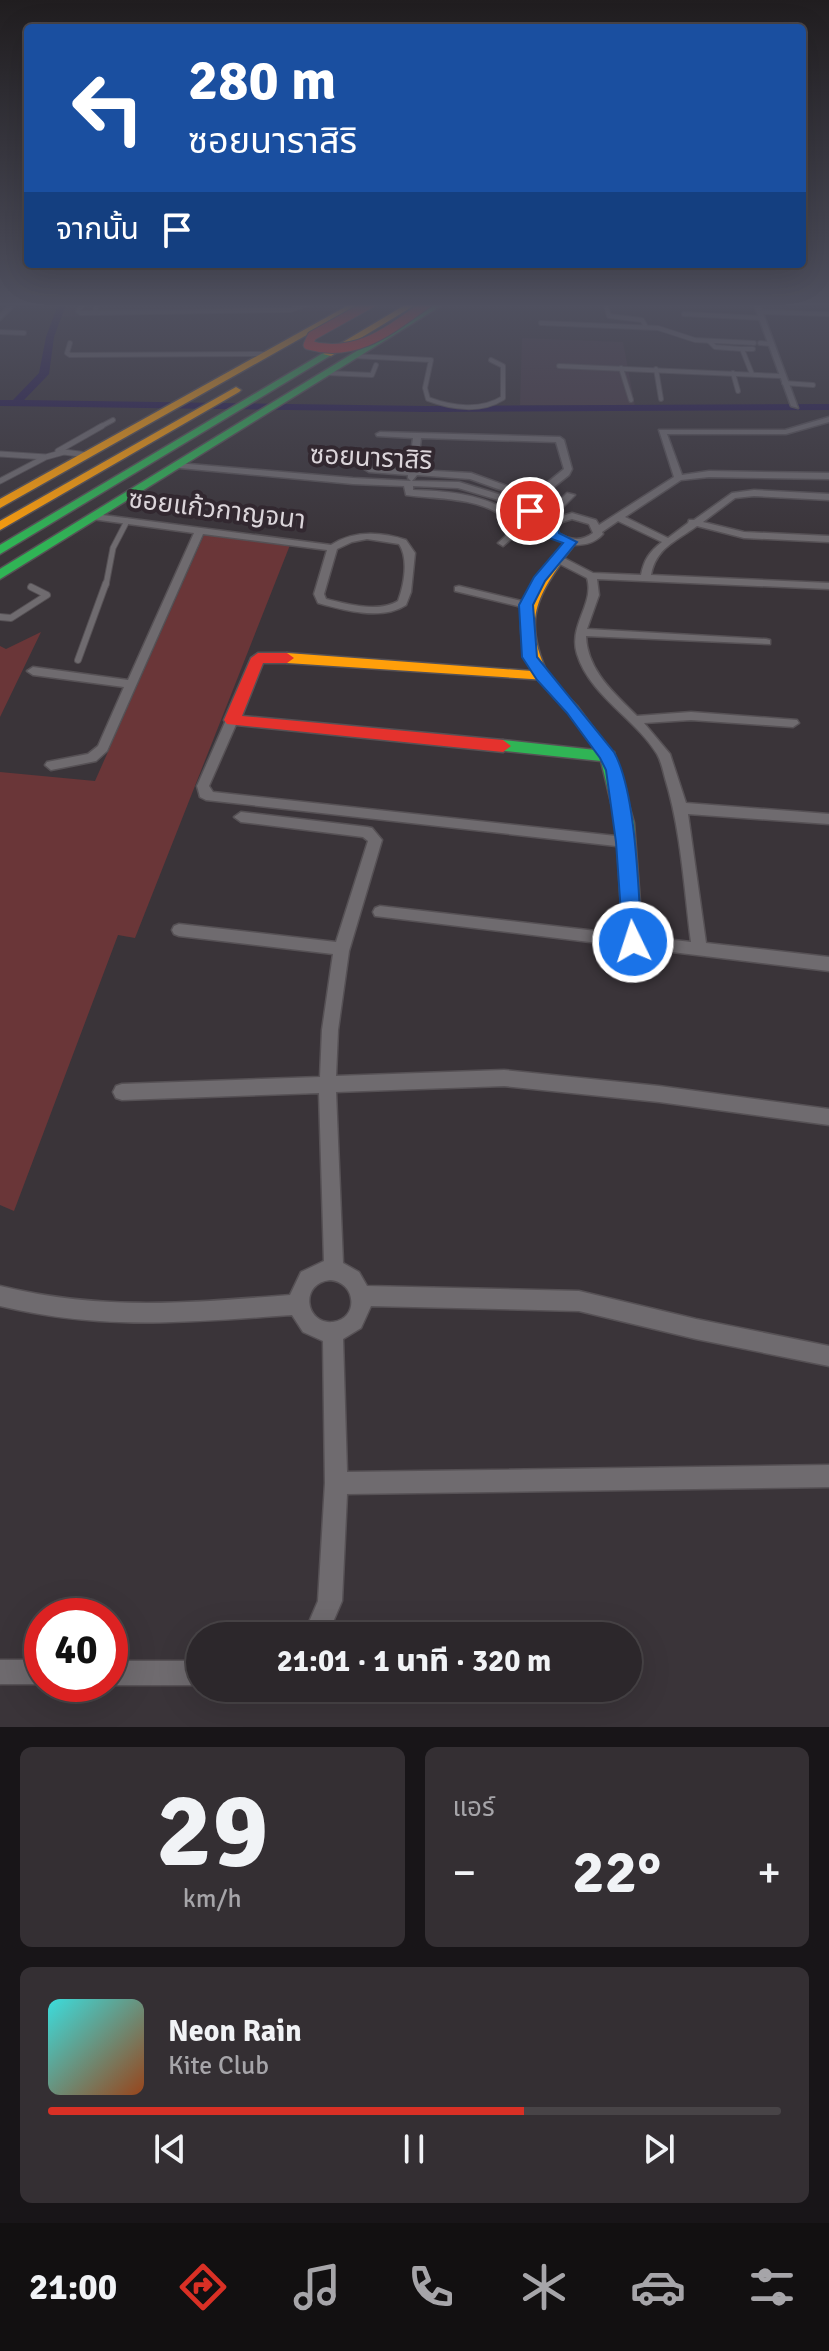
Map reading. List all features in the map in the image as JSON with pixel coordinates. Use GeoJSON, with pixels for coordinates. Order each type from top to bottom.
{"type":"FeatureCollection","features":[{"type":"Feature","properties":{"kind":"main road"},"geometry":{"type":"LineString","coordinates":[[0,504],[218,383]]}},
{"type":"Feature","properties":{"kind":"main road"},"geometry":{"type":"LineString","coordinates":[[0,526],[249,383]]}},
{"type":"Feature","properties":{"kind":"main road"},"geometry":{"type":"LineString","coordinates":[[0,550],[281,383]]}},
{"type":"Feature","properties":{"kind":"main road"},"geometry":{"type":"LineString","coordinates":[[0,575],[311,383]]}},
{"type":"Feature","properties":{"kind":"main road"},"geometry":{"type":"LineString","coordinates":[[542,677],[530,657],[526,605],[539,580],[558,559]]}},
{"type":"Feature","properties":{"kind":"main road"},"geometry":{"type":"LineString","coordinates":[[542,677],[264,656],[258,658],[232,720],[608,756],[617,781],[633,942]]}},
{"type":"Feature","properties":{"kind":"street"},"geometry":{"type":"LineString","coordinates":[[784,383],[795,406]]}},
{"type":"Feature","properties":{"kind":"street"},"geometry":{"type":"LineString","coordinates":[[679,478],[660,434],[664,431],[786,432],[829,419]]}},
{"type":"Feature","properties":{"kind":"street"},"geometry":{"type":"LineString","coordinates":[[380,434],[560,440],[566,473],[522,507]]}},
{"type":"Feature","properties":{"kind":"street"},"geometry":{"type":"LineString","coordinates":[[417,435],[409,493],[462,497],[512,518],[520,527],[503,543]]}},
{"type":"Feature","properties":{"kind":"street"},"geometry":{"type":"LineString","coordinates":[[351,458],[372,470],[411,479],[471,476],[556,506],[570,495]]}},
{"type":"Feature","properties":{"kind":"street","name":"ซอยนาราสิริ"},"geometry":{"type":"LineString","coordinates":[[180,465],[353,481],[411,479],[459,485],[493,494],[552,522],[564,517],[580,517],[593,522],[598,530]]}},
{"type":"Feature","properties":{"kind":"street"},"geometry":{"type":"LineString","coordinates":[[829,476],[709,474],[679,478],[598,530],[590,540],[571,542],[558,559],[591,576],[829,586]]}},
{"type":"Feature","properties":{"kind":"street"},"geometry":{"type":"LineString","coordinates":[[646,577],[651,557],[667,541],[724,500],[741,494],[829,497]]}},
{"type":"Feature","properties":{"kind":"street","name":"ซอยแก้วกาญจนา"},"geometry":{"type":"LineString","coordinates":[[95,517],[333,548],[342,540],[355,536],[403,542],[410,553],[404,600],[398,606],[385,610],[322,601],[319,594],[333,548]]}},
{"type":"Feature","properties":{"kind":"street"},"geometry":{"type":"LineString","coordinates":[[617,517],[667,541]]}},
{"type":"Feature","properties":{"kind":"street","name":"ซอยนาราสิริ"},"geometry":{"type":"LineString","coordinates":[[552,522],[550,526],[554,535],[571,542]]}},
{"type":"Feature","properties":{"kind":"street"},"geometry":{"type":"LineString","coordinates":[[692,522],[744,535],[829,539]]}},
{"type":"Feature","properties":{"kind":"street"},"geometry":{"type":"LineString","coordinates":[[51,765],[83,760],[98,753],[200,530]]}},
{"type":"Feature","properties":{"kind":"street"},"geometry":{"type":"LineString","coordinates":[[591,576],[596,591],[580,632],[585,661],[591,673],[664,754],[681,808],[699,949]]}},
{"type":"Feature","properties":{"kind":"street"},"geometry":{"type":"LineString","coordinates":[[459,589],[526,605]]}},
{"type":"Feature","properties":{"kind":"street"},"geometry":{"type":"LineString","coordinates":[[580,632],[766,642]]}},
{"type":"Feature","properties":{"kind":"street"},"geometry":{"type":"LineString","coordinates":[[33,671],[131,684]]}},
{"type":"Feature","properties":{"kind":"street"},"geometry":{"type":"LineString","coordinates":[[542,677],[573,709],[608,756]]}},
{"type":"Feature","properties":{"kind":"street"},"geometry":{"type":"LineString","coordinates":[[634,720],[691,716],[793,723]]}},
{"type":"Feature","properties":{"kind":"street"},"geometry":{"type":"LineString","coordinates":[[232,720],[203,786],[205,794],[211,797],[625,842]]}},
{"type":"Feature","properties":{"kind":"street"},"geometry":{"type":"LineString","coordinates":[[681,808],[829,819]]}},
{"type":"Feature","properties":{"kind":"street"},"geometry":{"type":"LineString","coordinates":[[241,817],[367,832],[374,843],[341,949],[330,1020],[328,1085],[334,1268]]}},
{"type":"Feature","properties":{"kind":"street"},"geometry":{"type":"LineString","coordinates":[[380,912],[829,964]]}},
{"type":"Feature","properties":{"kind":"street"},"geometry":{"type":"LineString","coordinates":[[179,930],[341,949]]}},
{"type":"Feature","properties":{"kind":"street"},"geometry":{"type":"LineString","coordinates":[[122,1092],[504,1078],[659,1094],[829,1117]]}},
{"type":"Feature","properties":{"kind":"street"},"geometry":{"type":"LineString","coordinates":[[334,1268],[352,1277],[360,1296],[356,1316],[342,1331],[323,1334],[307,1324],[301,1304],[302,1293],[314,1274],[334,1268]]}},
{"type":"Feature","properties":{"kind":"street"},"geometry":{"type":"LineString","coordinates":[[0,1296],[76,1312],[125,1316],[301,1304]]}},
{"type":"Feature","properties":{"kind":"street"},"geometry":{"type":"LineString","coordinates":[[360,1296],[579,1301],[829,1356]]}},
{"type":"Feature","properties":{"kind":"street"},"geometry":{"type":"LineString","coordinates":[[321,1622],[330,1601],[336,1483],[333,1334]]}},
{"type":"Feature","properties":{"kind":"street"},"geometry":{"type":"LineString","coordinates":[[336,1483],[829,1476]]}},
{"type":"Feature","properties":{"kind":"street"},"geometry":{"type":"LineString","coordinates":[[0,1672],[24,1672]]}},
{"type":"Feature","properties":{"kind":"street"},"geometry":{"type":"LineString","coordinates":[[128,1673],[186,1673]]}},
{"type":"Feature","properties":{"kind":"lane"},"geometry":{"type":"LineString","coordinates":[[426,383],[428,399],[439,404],[463,405],[488,405],[503,398],[505,383]]}},
{"type":"Feature","properties":{"kind":"lane"},"geometry":{"type":"LineString","coordinates":[[626,383],[631,400]]}},
{"type":"Feature","properties":{"kind":"lane"},"geometry":{"type":"LineString","coordinates":[[658,383],[661,399]]}},
{"type":"Feature","properties":{"kind":"lane"},"geometry":{"type":"LineString","coordinates":[[736,383],[738,391]]}},
{"type":"Feature","properties":{"kind":"lane"},"geometry":{"type":"LineString","coordinates":[[799,383],[813,385]]}},
{"type":"Feature","properties":{"kind":"lane"},"geometry":{"type":"LineString","coordinates":[[0,481],[113,420]]}},
{"type":"Feature","properties":{"kind":"lane"},"geometry":{"type":"LineString","coordinates":[[56,452],[90,455]]}},
{"type":"Feature","properties":{"kind":"lane"},"geometry":{"type":"LineString","coordinates":[[0,454],[46,457]]}},
{"type":"Feature","properties":{"kind":"lane"},"geometry":{"type":"LineString","coordinates":[[78,660],[109,576],[113,548],[127,521]]}},
{"type":"Feature","properties":{"kind":"lane"},"geometry":{"type":"LineString","coordinates":[[0,617],[11,618],[47,595],[31,587]]}},
{"type":"Feature","properties":{"kind":"shaded area"},"geometry":{"type":"Polygon","coordinates":[[[521,383],[631,383],[635,406],[520,405],[521,383]]]}},
{"type":"Feature","properties":{"kind":"shaded area"},"geometry":{"type":"Polygon","coordinates":[[[204,535],[290,545],[135,938],[118,935],[14,1211],[0,1205],[0,772],[95,781],[204,535]]]}},
{"type":"Feature","properties":{"kind":"shaded area"},"geometry":{"type":"Polygon","coordinates":[[[41,632],[0,717],[0,646],[6,649],[41,632]]]}},
{"type":"Feature","properties":{"kind":"waterway"},"geometry":{"type":"LineString","coordinates":[[16,403],[36,383]]}},
{"type":"Feature","properties":{"kind":"waterway"},"geometry":{"type":"LineString","coordinates":[[0,403],[426,409],[829,407]]}},
{"type":"Feature","properties":{"kind":"traffic: fast"},"geometry":{"type":"LineString","coordinates":[[0,550],[280,383]]}},
{"type":"Feature","properties":{"kind":"traffic: fast"},"geometry":{"type":"LineString","coordinates":[[0,575],[312,383]]}},
{"type":"Feature","properties":{"kind":"traffic: fast"},"geometry":{"type":"LineString","coordinates":[[503,746],[608,756],[625,823],[633,942]]}},
{"type":"Feature","properties":{"kind":"traffic: slow"},"geometry":{"type":"LineString","coordinates":[[0,504],[217,383]]}},
{"type":"Feature","properties":{"kind":"traffic: slow"},"geometry":{"type":"LineString","coordinates":[[0,526],[236,390]]}},
{"type":"Feature","properties":{"kind":"traffic: slow"},"geometry":{"type":"LineString","coordinates":[[287,658],[542,677],[529,644],[527,615],[537,588],[558,559]]}},
{"type":"Feature","properties":{"kind":"traffic: jam"},"geometry":{"type":"LineString","coordinates":[[287,658],[258,658],[232,720],[503,746]]}},
{"type":"Feature","properties":{"kind":"route"},"geometry":{"type":"LineString","coordinates":[[530,511],[552,522],[550,531],[554,535],[571,542],[539,580],[526,605],[530,657],[542,677],[573,709],[608,756],[614,770],[625,842],[633,942]]}}]}
